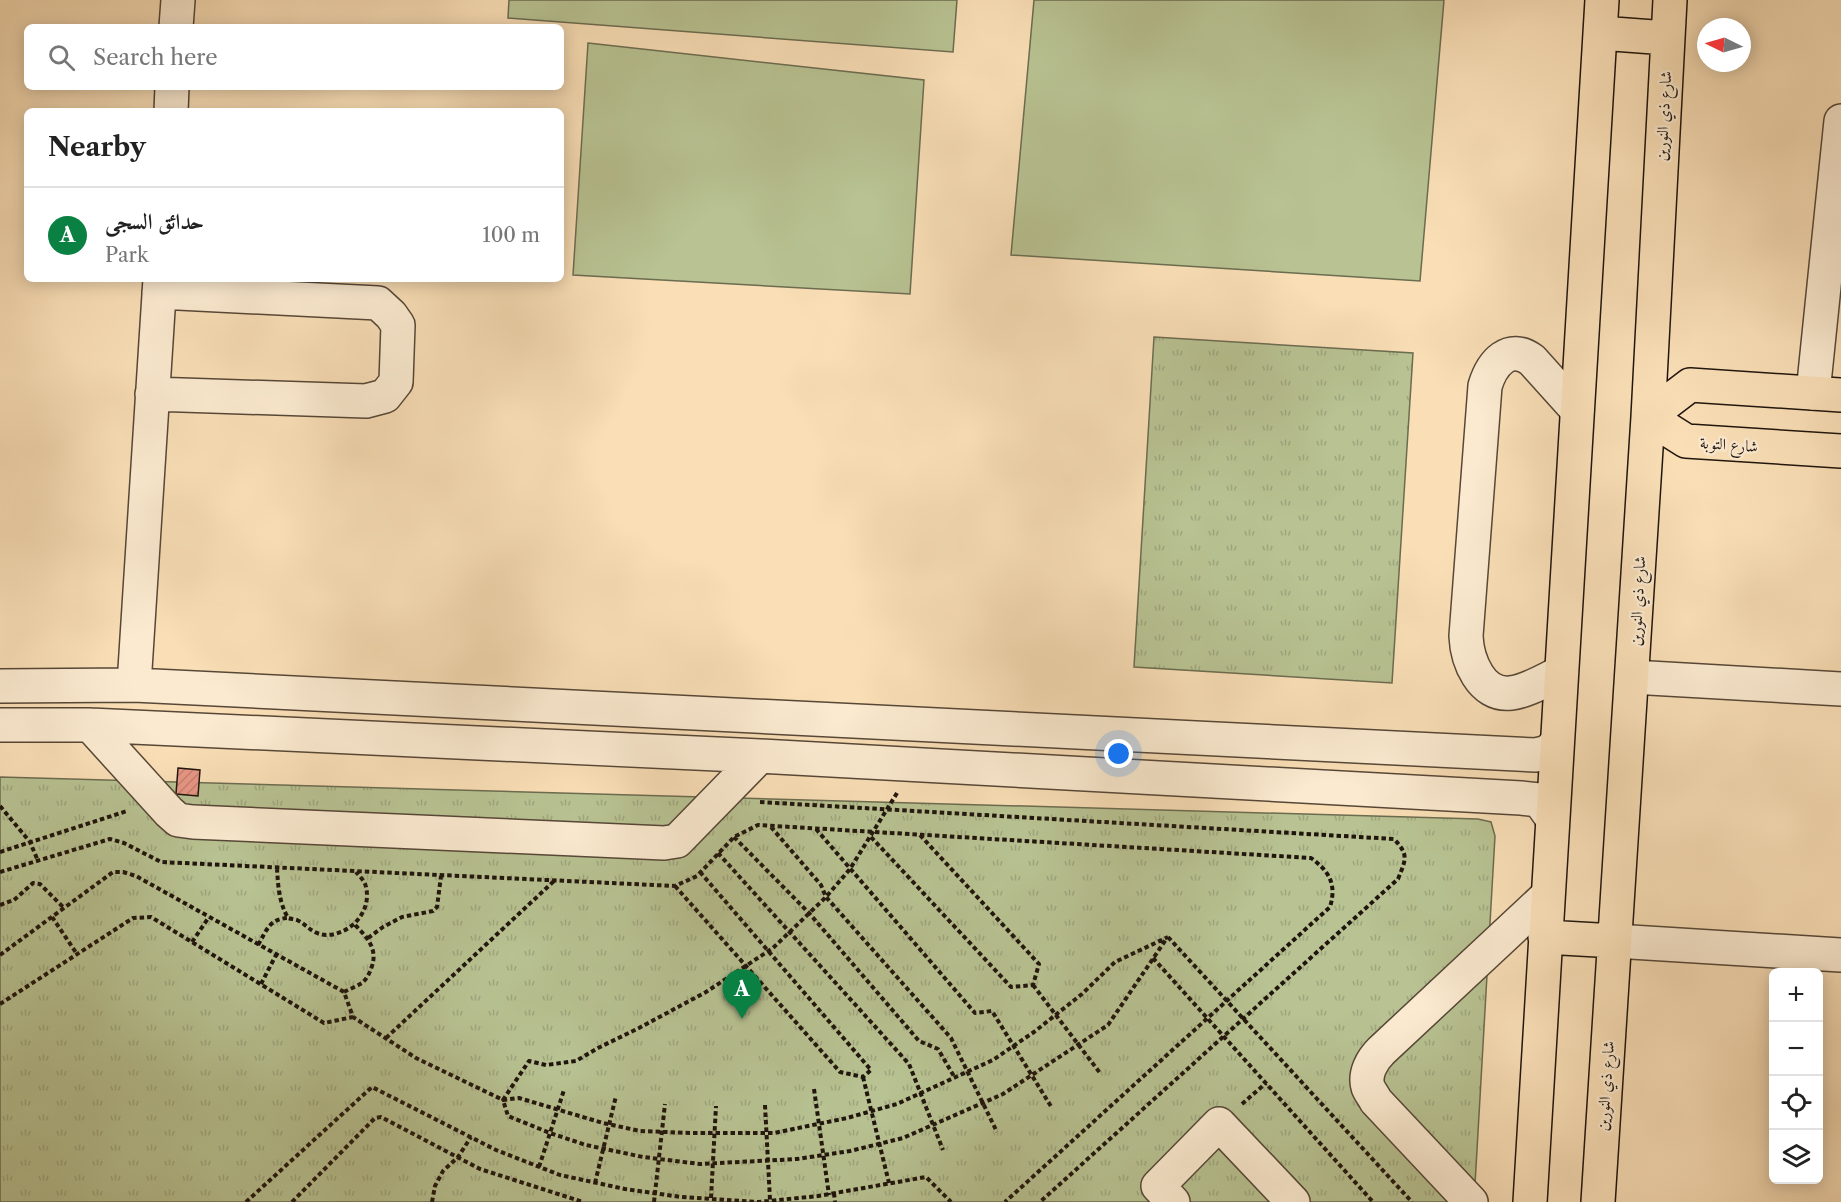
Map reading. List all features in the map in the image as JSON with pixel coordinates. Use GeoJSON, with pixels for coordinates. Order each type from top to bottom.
{"type":"FeatureCollection","features":[{"type":"Feature","properties":{"kind":"main road"},"geometry":{"type":"LineString","coordinates":[[1530,1202],[1602,0]]}},
{"type":"Feature","properties":{"kind":"main road","name":"شارع ذي النورين"},"geometry":{"type":"LineString","coordinates":[[1598,1202],[1648,417],[1670,0]]}},
{"type":"Feature","properties":{"kind":"main road"},"geometry":{"type":"LineString","coordinates":[[1600,33],[1667,38]]}},
{"type":"Feature","properties":{"kind":"main road"},"geometry":{"type":"LineString","coordinates":[[1648,417],[1690,385],[1827,394]]}},
{"type":"Feature","properties":{"kind":"main road","name":"شارع التوبة"},"geometry":{"type":"LineString","coordinates":[[1648,417],[1686,441],[1841,451]]}},
{"type":"Feature","properties":{"kind":"main road"},"geometry":{"type":"LineString","coordinates":[[1545,937],[1615,941]]}},
{"type":"Feature","properties":{"kind":"street"},"geometry":{"type":"LineString","coordinates":[[176,24],[178,0]]}},
{"type":"Feature","properties":{"kind":"street"},"geometry":{"type":"LineString","coordinates":[[171,108],[172,90]]}},
{"type":"Feature","properties":{"kind":"street"},"geometry":{"type":"LineString","coordinates":[[1827,394],[1841,120]]}},
{"type":"Feature","properties":{"kind":"street"},"geometry":{"type":"LineString","coordinates":[[134,685],[152,394],[160,285],[378,303],[398,325],[396,382],[385,396],[366,401],[152,394]]}},
{"type":"Feature","properties":{"kind":"street"},"geometry":{"type":"LineString","coordinates":[[1560,674],[1521,691],[1498,692],[1488,687],[1475,670],[1468,654],[1466,636],[1485,386],[1489,373],[1510,354],[1518,352],[1526,355],[1577,410]]}},
{"type":"Feature","properties":{"kind":"street"},"geometry":{"type":"LineString","coordinates":[[1632,676],[1841,689]]}},
{"type":"Feature","properties":{"kind":"street"},"geometry":{"type":"LineString","coordinates":[[0,686],[134,685],[1536,755],[1548,752],[1556,744]]}},
{"type":"Feature","properties":{"kind":"street"},"geometry":{"type":"LineString","coordinates":[[0,725],[90,725],[760,756],[1539,800],[1552,818]]}},
{"type":"Feature","properties":{"kind":"street"},"geometry":{"type":"LineString","coordinates":[[90,725],[178,820],[228,824],[664,843],[677,841],[760,756]]}},
{"type":"Feature","properties":{"kind":"street"},"geometry":{"type":"LineString","coordinates":[[1476,797],[1494,789],[1501,776],[1496,765],[1481,752]]}},
{"type":"Feature","properties":{"kind":"street"},"geometry":{"type":"LineString","coordinates":[[1471,1202],[1376,1101],[1368,1087],[1368,1073],[1373,1058],[1547,896]]}},
{"type":"Feature","properties":{"kind":"street"},"geometry":{"type":"LineString","coordinates":[[1615,941],[1841,955]]}},
{"type":"Feature","properties":{"kind":"street"},"geometry":{"type":"LineString","coordinates":[[1173,1202],[1158,1186],[1219,1124],[1293,1202]]}},
{"type":"Feature","properties":{"kind":"path"},"geometry":{"type":"LineString","coordinates":[[503,1100],[529,1061],[546,1065],[576,1061],[598,1047],[706,992],[768,951],[826,897],[850,869],[913,765]]}},
{"type":"Feature","properties":{"kind":"path"},"geometry":{"type":"LineString","coordinates":[[756,802],[1394,839],[1405,853],[1405,860],[1398,879],[1040,1202]]}},
{"type":"Feature","properties":{"kind":"path"},"geometry":{"type":"LineString","coordinates":[[0,806],[30,842],[38,861]]}},
{"type":"Feature","properties":{"kind":"path"},"geometry":{"type":"LineString","coordinates":[[0,852],[132,809]]}},
{"type":"Feature","properties":{"kind":"path"},"geometry":{"type":"LineString","coordinates":[[771,826],[821,885],[826,897],[951,1038],[998,1132]]}},
{"type":"Feature","properties":{"kind":"path"},"geometry":{"type":"LineString","coordinates":[[816,829],[975,1013],[992,1011],[1052,1108]]}},
{"type":"Feature","properties":{"kind":"path"},"geometry":{"type":"LineString","coordinates":[[920,835],[1039,964],[1033,985]]}},
{"type":"Feature","properties":{"kind":"path"},"geometry":{"type":"LineString","coordinates":[[734,837],[809,913],[919,1041],[938,1049],[955,1078]]}},
{"type":"Feature","properties":{"kind":"path"},"geometry":{"type":"LineString","coordinates":[[871,837],[1011,987],[1033,985]]}},
{"type":"Feature","properties":{"kind":"path"},"geometry":{"type":"LineString","coordinates":[[718,853],[909,1064],[943,1150]]}},
{"type":"Feature","properties":{"kind":"path"},"geometry":{"type":"LineString","coordinates":[[1005,1202],[1330,907],[1333,896],[1329,875],[1323,866],[1311,858]]}},
{"type":"Feature","properties":{"kind":"path"},"geometry":{"type":"LineString","coordinates":[[277,868],[281,906],[288,918]]}},
{"type":"Feature","properties":{"kind":"path"},"geometry":{"type":"LineString","coordinates":[[258,945],[272,923],[278,919],[297,920],[313,932],[326,934],[339,933],[354,924],[363,911],[367,892],[366,885],[356,871]]}},
{"type":"Feature","properties":{"kind":"path"},"geometry":{"type":"LineString","coordinates":[[0,955],[113,872],[123,872],[136,876],[344,992],[353,1017],[416,1058],[503,1100],[519,1098],[640,1131],[774,1133],[897,1104],[993,1060],[1057,1015],[1115,962],[1168,937]]}},
{"type":"Feature","properties":{"kind":"path"},"geometry":{"type":"LineString","coordinates":[[700,872],[871,1070],[863,1077]]}},
{"type":"Feature","properties":{"kind":"path"},"geometry":{"type":"LineString","coordinates":[[368,938],[402,917],[433,911],[437,907],[441,876]]}},
{"type":"Feature","properties":{"kind":"path"},"geometry":{"type":"LineString","coordinates":[[386,1038],[554,881]]}},
{"type":"Feature","properties":{"kind":"path"},"geometry":{"type":"LineString","coordinates":[[0,905],[14,900],[33,883],[40,884],[64,908]]}},
{"type":"Feature","properties":{"kind":"path"},"geometry":{"type":"LineString","coordinates":[[675,886],[840,1072],[863,1077]]}},
{"type":"Feature","properties":{"kind":"path"},"geometry":{"type":"LineString","coordinates":[[52,917],[77,954]]}},
{"type":"Feature","properties":{"kind":"path"},"geometry":{"type":"LineString","coordinates":[[0,1004],[134,918],[151,917],[324,1023],[353,1017]]}},
{"type":"Feature","properties":{"kind":"path"},"geometry":{"type":"LineString","coordinates":[[192,942],[209,917]]}},
{"type":"Feature","properties":{"kind":"path"},"geometry":{"type":"LineString","coordinates":[[344,992],[363,982],[374,961],[374,950],[368,938],[354,924]]}},
{"type":"Feature","properties":{"kind":"path"},"geometry":{"type":"LineString","coordinates":[[1168,937],[1412,1202]]}},
{"type":"Feature","properties":{"kind":"path"},"geometry":{"type":"LineString","coordinates":[[503,1100],[508,1116],[550,1133],[604,1148],[659,1159],[700,1164],[797,1159],[879,1144],[903,1138],[1003,1094],[1108,1025],[1168,937]]}},
{"type":"Feature","properties":{"kind":"path"},"geometry":{"type":"LineString","coordinates":[[261,984],[276,955]]}},
{"type":"Feature","properties":{"kind":"path"},"geometry":{"type":"LineString","coordinates":[[1153,958],[1373,1202]]}},
{"type":"Feature","properties":{"kind":"path"},"geometry":{"type":"LineString","coordinates":[[1033,985],[1100,1073]]}},
{"type":"Feature","properties":{"kind":"path"},"geometry":{"type":"LineString","coordinates":[[863,1077],[889,1183]]}},
{"type":"Feature","properties":{"kind":"path"},"geometry":{"type":"LineString","coordinates":[[246,1202],[372,1088],[496,1150],[560,1175],[625,1189],[758,1202],[831,1194],[926,1178],[951,1202]]}},
{"type":"Feature","properties":{"kind":"path"},"geometry":{"type":"LineString","coordinates":[[814,1089],[823,1155],[831,1194],[835,1202]]}},
{"type":"Feature","properties":{"kind":"path"},"geometry":{"type":"LineString","coordinates":[[539,1167],[564,1090]]}},
{"type":"Feature","properties":{"kind":"path"},"geometry":{"type":"LineString","coordinates":[[595,1183],[616,1096]]}},
{"type":"Feature","properties":{"kind":"path"},"geometry":{"type":"LineString","coordinates":[[654,1202],[665,1104]]}},
{"type":"Feature","properties":{"kind":"path"},"geometry":{"type":"LineString","coordinates":[[765,1105],[770,1200]]}},
{"type":"Feature","properties":{"kind":"path"},"geometry":{"type":"LineString","coordinates":[[711,1198],[717,1106]]}},
{"type":"Feature","properties":{"kind":"path"},"geometry":{"type":"LineString","coordinates":[[292,1202],[375,1118],[381,1117],[480,1169],[583,1202]]}},
{"type":"Feature","properties":{"kind":"path"},"geometry":{"type":"LineString","coordinates":[[432,1202],[435,1186],[443,1171],[458,1157],[471,1137]]}},
{"type":"Feature","properties":{"kind":"green space"},"geometry":{"type":"Polygon","coordinates":[[[509,0],[957,0],[953,52],[508,18],[509,0]]]}},
{"type":"Feature","properties":{"kind":"green space"},"geometry":{"type":"Polygon","coordinates":[[[1034,0],[1444,0],[1420,281],[1011,255],[1034,0]]]}},
{"type":"Feature","properties":{"kind":"green space"},"geometry":{"type":"Polygon","coordinates":[[[588,43],[924,80],[910,294],[573,275],[588,43]]]}},
{"type":"Feature","properties":{"kind":"green space"},"geometry":{"type":"Polygon","coordinates":[[[1154,337],[1413,353],[1392,683],[1134,667],[1154,337]]]}},
{"type":"Feature","properties":{"kind":"green space"},"geometry":{"type":"Polygon","coordinates":[[[0,777],[1478,819],[1491,822],[1495,836],[1474,1202],[0,1202],[0,777]]]}},
{"type":"Feature","properties":{"kind":"building"},"geometry":{"type":"Polygon","coordinates":[[[178,768],[200,770],[198,796],[176,794],[178,768]]]}},
{"type":"Feature","properties":{"kind":"place","name":"حدائق السجى"},"geometry":{"type":"Point","coordinates":[742,1019]}}]}
